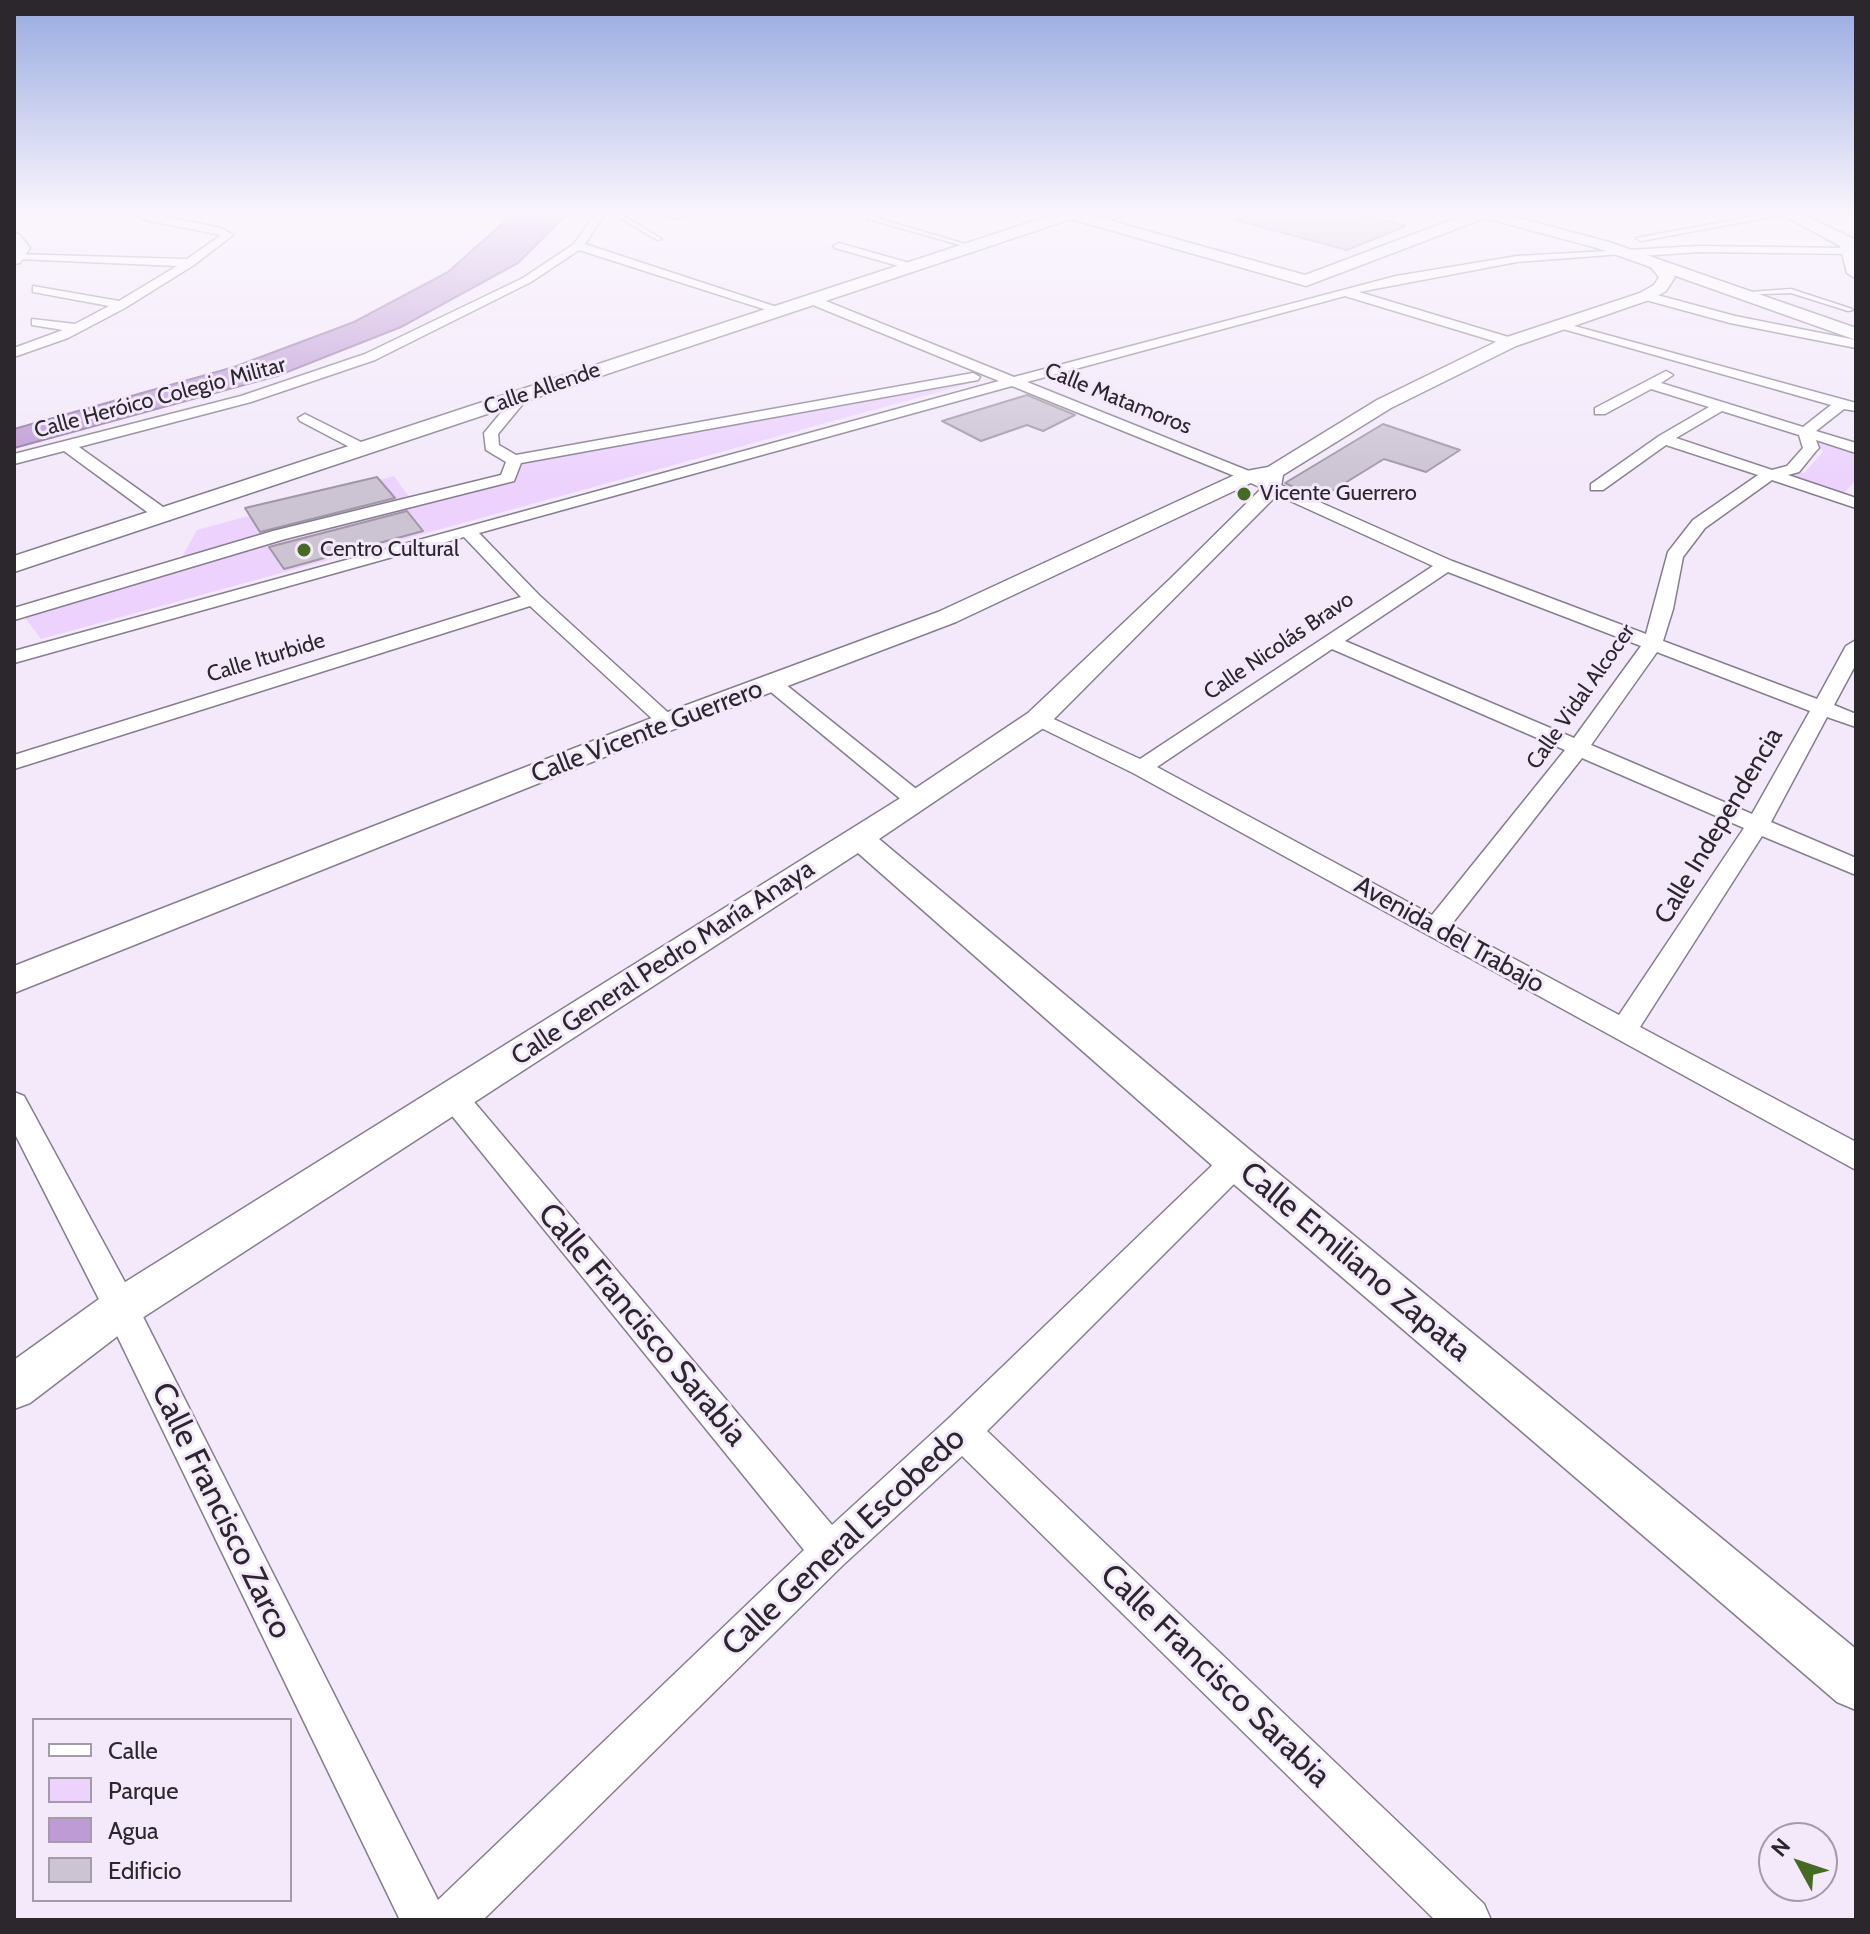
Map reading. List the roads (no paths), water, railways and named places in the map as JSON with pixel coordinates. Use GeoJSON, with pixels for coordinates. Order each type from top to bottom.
{"type":"FeatureCollection","features":[{"type":"Feature","properties":{"kind":"main road","name":"Calle Allende"},"geometry":{"type":"LineString","coordinates":[[14,564],[808,301]]}},
{"type":"Feature","properties":{"kind":"main road"},"geometry":{"type":"LineString","coordinates":[[1762,301],[1856,334]]}},
{"type":"Feature","properties":{"kind":"street"},"geometry":{"type":"LineString","coordinates":[[101,301],[121,305]]}},
{"type":"Feature","properties":{"kind":"street"},"geometry":{"type":"LineString","coordinates":[[14,353],[78,328],[127,301]]}},
{"type":"Feature","properties":{"kind":"street","name":"Calle Heróico Colegio Militar"},"geometry":{"type":"LineString","coordinates":[[14,459],[246,399],[370,357],[489,301]]}},
{"type":"Feature","properties":{"kind":"street"},"geometry":{"type":"LineString","coordinates":[[752,301],[780,310]]}},
{"type":"Feature","properties":{"kind":"street","name":"Calle Matamoros"},"geometry":{"type":"LineString","coordinates":[[815,301],[1265,479],[1446,565],[1856,721]]}},
{"type":"Feature","properties":{"kind":"street"},"geometry":{"type":"LineString","coordinates":[[14,657],[1312,301]]}},
{"type":"Feature","properties":{"kind":"street"},"geometry":{"type":"LineString","coordinates":[[1376,301],[1510,342]]}},
{"type":"Feature","properties":{"kind":"street","name":"Calle Vicente Guerrero"},"geometry":{"type":"LineString","coordinates":[[14,980],[667,722],[947,617],[1265,479],[1384,404],[1510,342],[1630,301]]}},
{"type":"Feature","properties":{"kind":"street"},"geometry":{"type":"LineString","coordinates":[[1666,301],[1763,326],[1856,344]]}},
{"type":"Feature","properties":{"kind":"street"},"geometry":{"type":"LineString","coordinates":[[36,322],[78,328]]}},
{"type":"Feature","properties":{"kind":"street"},"geometry":{"type":"LineString","coordinates":[[1560,324],[1848,406]]}},
{"type":"Feature","properties":{"kind":"street"},"geometry":{"type":"LineString","coordinates":[[1600,411],[1690,362]]}},
{"type":"Feature","properties":{"kind":"street"},"geometry":{"type":"LineString","coordinates":[[524,394],[491,433],[491,447],[514,460],[996,373]]}},
{"type":"Feature","properties":{"kind":"street"},"geometry":{"type":"LineString","coordinates":[[1650,384],[1856,448]]}},
{"type":"Feature","properties":{"kind":"street"},"geometry":{"type":"LineString","coordinates":[[1805,432],[1848,406]]}},
{"type":"Feature","properties":{"kind":"street"},"geometry":{"type":"LineString","coordinates":[[1597,487],[1664,439],[1719,407]]}},
{"type":"Feature","properties":{"kind":"street"},"geometry":{"type":"LineString","coordinates":[[305,418],[364,449]]}},
{"type":"Feature","properties":{"kind":"street","name":"Calle Vidal Alcocer"},"geometry":{"type":"LineString","coordinates":[[1436,927],[1579,747],[1652,645],[1664,609],[1674,556],[1699,524],[1767,476],[1793,469],[1811,448],[1805,432]]}},
{"type":"Feature","properties":{"kind":"street"},"geometry":{"type":"LineString","coordinates":[[1664,439],[1767,476],[1856,503]]}},
{"type":"Feature","properties":{"kind":"street"},"geometry":{"type":"LineString","coordinates":[[69,447],[164,516]]}},
{"type":"Feature","properties":{"kind":"street"},"geometry":{"type":"LineString","coordinates":[[14,614],[279,535],[508,478],[514,460]]}},
{"type":"Feature","properties":{"kind":"street","name":"Calle General Pedro María Anaya"},"geometry":{"type":"LineString","coordinates":[[14,1387],[121,1308],[917,801],[1038,719],[1179,583],[1265,479]]}},
{"type":"Feature","properties":{"kind":"street"},"geometry":{"type":"LineString","coordinates":[[467,531],[533,599],[667,722]]}},
{"type":"Feature","properties":{"kind":"street","name":"Calle Nicolás Bravo"},"geometry":{"type":"LineString","coordinates":[[1141,768],[1446,565]]}},
{"type":"Feature","properties":{"kind":"street","name":"Calle Iturbide"},"geometry":{"type":"LineString","coordinates":[[14,762],[533,599]]}},
{"type":"Feature","properties":{"kind":"street"},"geometry":{"type":"LineString","coordinates":[[1329,641],[1856,867]]}},
{"type":"Feature","properties":{"kind":"street","name":"Calle Independencia"},"geometry":{"type":"LineString","coordinates":[[1624,1030],[1757,826],[1856,646]]}},
{"type":"Feature","properties":{"kind":"street"},"geometry":{"type":"LineString","coordinates":[[773,684],[917,801]]}},
{"type":"Feature","properties":{"kind":"street","name":"Avenida del Trabajo"},"geometry":{"type":"LineString","coordinates":[[1038,719],[1141,768],[1856,1157]]}},
{"type":"Feature","properties":{"kind":"street","name":"Calle Emiliano Zapata"},"geometry":{"type":"LineString","coordinates":[[858,837],[1236,1162],[1856,1683]]}},
{"type":"Feature","properties":{"kind":"street","name":"Calle Francisco Sarabia"},"geometry":{"type":"LineString","coordinates":[[454,1098],[830,1552]]}},
{"type":"Feature","properties":{"kind":"street","name":"Calle Francisco Zarco"},"geometry":{"type":"LineString","coordinates":[[14,1104],[121,1308],[424,1920]]}},
{"type":"Feature","properties":{"kind":"street","name":"Calle General Escobedo"},"geometry":{"type":"LineString","coordinates":[[450,1920],[830,1552],[962,1431],[1236,1162]]}},
{"type":"Feature","properties":{"kind":"street","name":"Calle Francisco Sarabia"},"geometry":{"type":"LineString","coordinates":[[962,1431],[1468,1920]]}},
{"type":"Feature","properties":{"kind":"lane"},"geometry":{"type":"LineString","coordinates":[[1824,301],[1853,310]]}},
{"type":"Feature","properties":{"kind":"lane"},"geometry":{"type":"LineString","coordinates":[[1803,316],[1797,310],[1819,306],[1853,310]]}},
{"type":"Feature","properties":{"kind":"water"},"geometry":{"type":"Polygon","coordinates":[[[393,301],[448,301],[401,327],[277,376],[14,448],[14,429],[234,367],[354,322],[393,301]]]}},
{"type":"Feature","properties":{"kind":"place","name":"Vicente Guerrero"},"geometry":{"type":"Point","coordinates":[1244,494]}},
{"type":"Feature","properties":{"kind":"place","name":"Centro Cultural"},"geometry":{"type":"Point","coordinates":[304,550]}}]}
